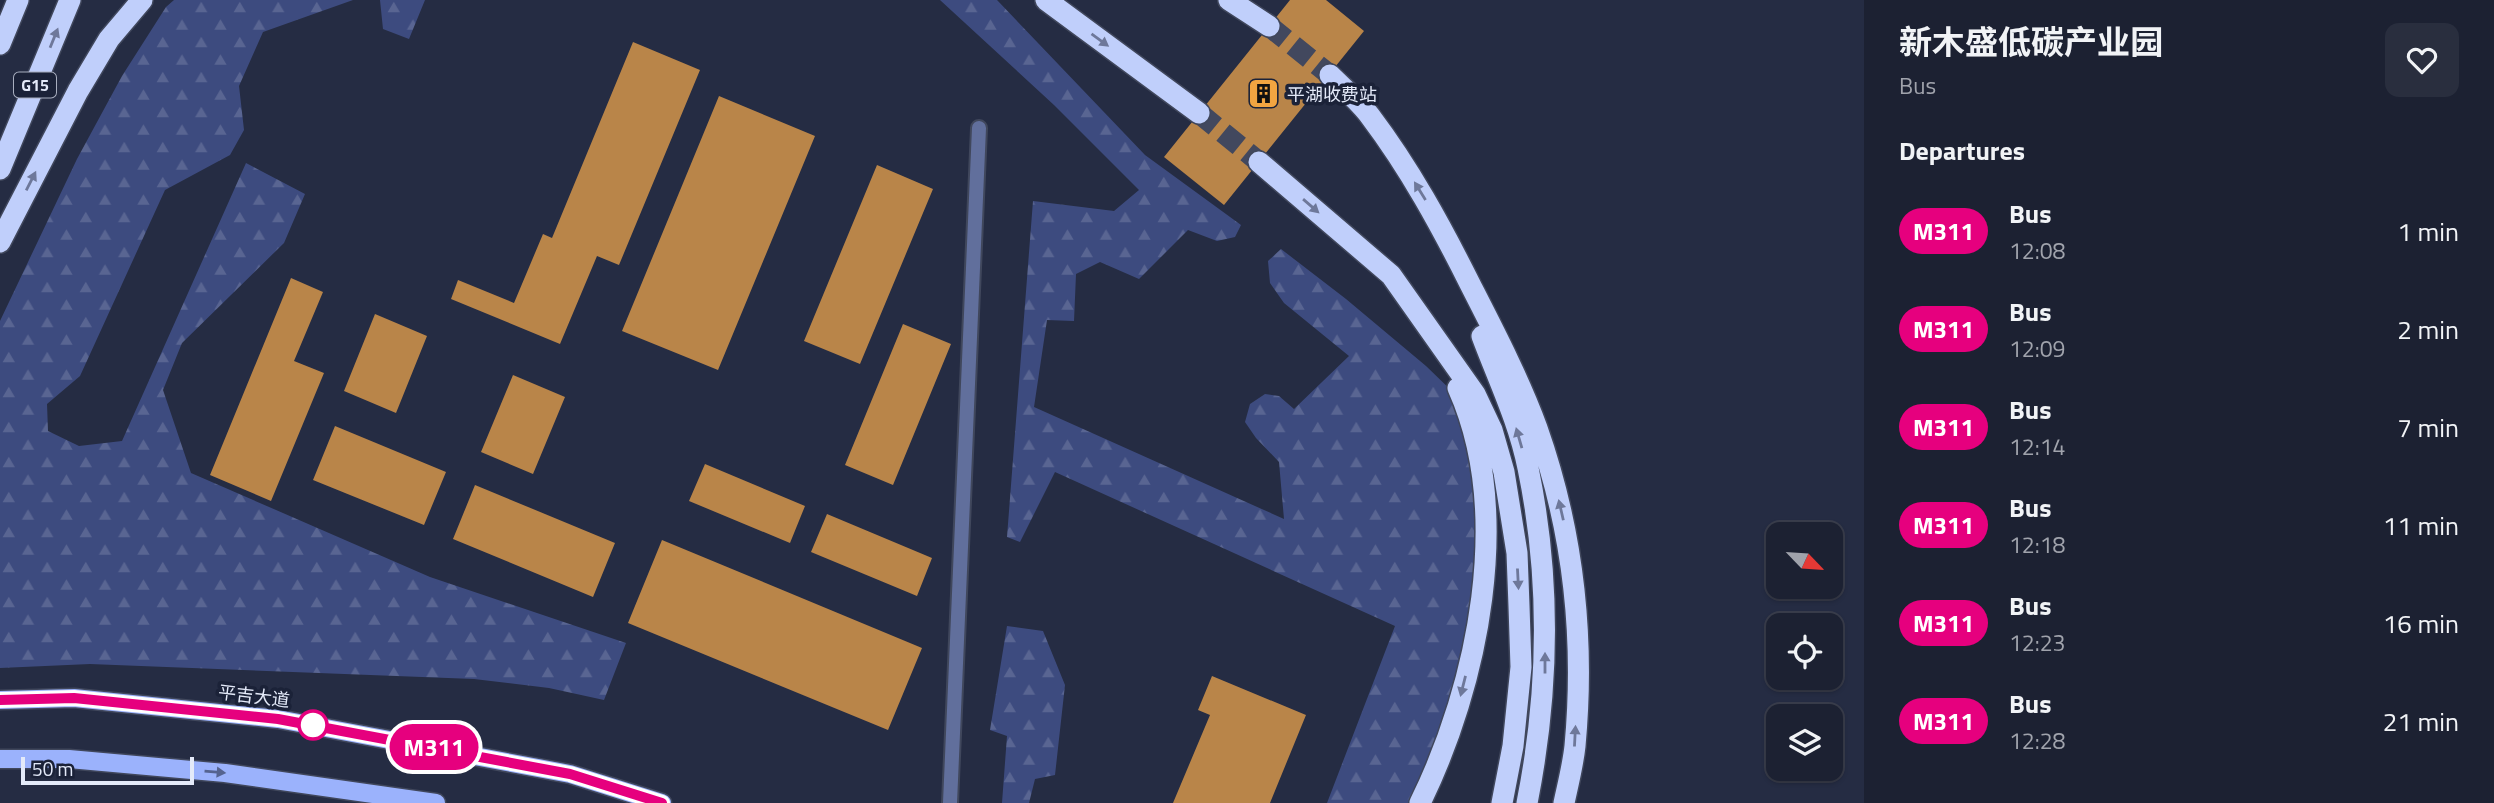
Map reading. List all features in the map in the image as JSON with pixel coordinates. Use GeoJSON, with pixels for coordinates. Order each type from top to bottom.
{"type":"FeatureCollection","features":[{"type":"Feature","properties":{"kind":"highway"},"geometry":{"type":"LineString","coordinates":[[0,44],[18,0]]}},
{"type":"Feature","properties":{"kind":"highway","name":"G15"},"geometry":{"type":"LineString","coordinates":[[0,169],[70,0]]}},
{"type":"Feature","properties":{"kind":"highway"},"geometry":{"type":"LineString","coordinates":[[0,242],[78,91],[109,39],[142,0]]}},
{"type":"Feature","properties":{"kind":"highway"},"geometry":{"type":"LineString","coordinates":[[1045,0],[1199,113]]}},
{"type":"Feature","properties":{"kind":"highway"},"geometry":{"type":"LineString","coordinates":[[1229,0],[1269,26]]}},
{"type":"Feature","properties":{"kind":"highway"},"geometry":{"type":"LineString","coordinates":[[1329,75],[1368,114],[1438,220],[1495,332],[1536,426],[1557,494],[1569,548],[1575,600],[1578,662],[1574,747],[1564,803]]}},
{"type":"Feature","properties":{"kind":"highway"},"geometry":{"type":"LineString","coordinates":[[1259,162],[1391,275],[1475,394],[1492,430],[1504,472],[1517,553],[1521,667],[1513,746],[1502,803]]}},
{"type":"Feature","properties":{"kind":"highway"},"geometry":{"type":"LineString","coordinates":[[1438,220],[1515,421],[1528,466],[1541,550],[1545,668],[1538,750],[1527,803]]}},
{"type":"Feature","properties":{"kind":"highway"},"geometry":{"type":"LineString","coordinates":[[1391,275],[1450,370],[1466,407],[1480,460],[1485,517],[1483,578],[1474,644],[1439,764],[1420,803]]}},
{"type":"Feature","properties":{"kind":"main road","name":"平吉大道"},"geometry":{"type":"LineString","coordinates":[[0,700],[74,698],[278,719],[570,774],[662,803]]}},
{"type":"Feature","properties":{"kind":"main road"},"geometry":{"type":"LineString","coordinates":[[0,758],[69,759],[225,773],[436,803]]}},
{"type":"Feature","properties":{"kind":"street"},"geometry":{"type":"LineString","coordinates":[[950,803],[979,128]]}},
{"type":"Feature","properties":{"kind":"green space"},"geometry":{"type":"Polygon","coordinates":[[[174,0],[353,0],[263,32],[239,86],[244,130],[230,155],[165,190],[80,376],[47,404],[48,431],[79,446],[122,441],[246,163],[305,194],[284,243],[182,343],[163,390],[191,473],[430,577],[626,643],[604,700],[549,688],[474,679],[90,664],[0,668],[0,321],[77,159],[122,76],[166,7],[174,0]]]}},
{"type":"Feature","properties":{"kind":"green space"},"geometry":{"type":"Polygon","coordinates":[[[380,0],[425,0],[409,39],[383,29],[380,0]]]}},
{"type":"Feature","properties":{"kind":"green space"},"geometry":{"type":"Polygon","coordinates":[[[940,0],[997,0],[1145,155],[1241,225],[1235,237],[1217,241],[1188,230],[1139,279],[1100,262],[1076,274],[1074,321],[1047,320],[1034,407],[1284,519],[1279,462],[1245,422],[1250,404],[1265,394],[1279,396],[1294,409],[1349,356],[1284,303],[1270,283],[1268,261],[1281,249],[1346,299],[1426,366],[1458,397],[1493,547],[1428,803],[1327,803],[1395,626],[1055,472],[1020,542],[1007,537],[1033,201],[1114,211],[1139,190],[1054,105],[940,0]]]}},
{"type":"Feature","properties":{"kind":"green space"},"geometry":{"type":"Polygon","coordinates":[[[1007,626],[1043,631],[1065,685],[1055,775],[1035,779],[1029,803],[1002,803],[1007,736],[990,730],[1007,626]]]}},
{"type":"Feature","properties":{"kind":"building","name":"平湖收费站"},"geometry":{"type":"Polygon","coordinates":[[[1290,0],[1326,0],[1364,31],[1224,205],[1164,157],[1290,0]]]}},
{"type":"Feature","properties":{"kind":"building"},"geometry":{"type":"Polygon","coordinates":[[[633,42],[700,70],[619,265],[597,256],[560,344],[451,299],[458,280],[514,303],[543,234],[552,238],[633,42]]]}},
{"type":"Feature","properties":{"kind":"building"},"geometry":{"type":"Polygon","coordinates":[[[719,96],[815,136],[718,370],[622,331],[719,96]]]}},
{"type":"Feature","properties":{"kind":"building"},"geometry":{"type":"Polygon","coordinates":[[[877,165],[933,189],[860,364],[804,341],[877,165]]]}},
{"type":"Feature","properties":{"kind":"building"},"geometry":{"type":"Polygon","coordinates":[[[291,278],[323,292],[294,361],[324,373],[271,501],[210,475],[291,278]]]}},
{"type":"Feature","properties":{"kind":"building"},"geometry":{"type":"Polygon","coordinates":[[[375,314],[427,336],[396,413],[344,391],[375,314]]]}},
{"type":"Feature","properties":{"kind":"building"},"geometry":{"type":"Polygon","coordinates":[[[903,324],[951,344],[893,485],[845,465],[903,324]]]}},
{"type":"Feature","properties":{"kind":"building"},"geometry":{"type":"Polygon","coordinates":[[[513,375],[565,397],[533,474],[481,452],[513,375]]]}},
{"type":"Feature","properties":{"kind":"building"},"geometry":{"type":"Polygon","coordinates":[[[335,426],[446,472],[424,525],[313,480],[335,426]]]}},
{"type":"Feature","properties":{"kind":"building"},"geometry":{"type":"Polygon","coordinates":[[[705,464],[805,506],[790,543],[689,501],[705,464]]]}},
{"type":"Feature","properties":{"kind":"building"},"geometry":{"type":"Polygon","coordinates":[[[475,485],[615,543],[593,597],[453,539],[475,485]]]}},
{"type":"Feature","properties":{"kind":"building"},"geometry":{"type":"Polygon","coordinates":[[[827,514],[932,558],[917,596],[811,552],[827,514]]]}},
{"type":"Feature","properties":{"kind":"building"},"geometry":{"type":"Polygon","coordinates":[[[662,540],[922,648],[888,730],[628,623],[662,540]]]}},
{"type":"Feature","properties":{"kind":"building"},"geometry":{"type":"Polygon","coordinates":[[[1212,676],[1306,715],[1270,803],[1173,803],[1210,715],[1198,710],[1212,676]]]}},
{"type":"Feature","properties":{"kind":"tunnel"},"geometry":{"type":"LineString","coordinates":[[1269,26],[1330,75]]}},
{"type":"Feature","properties":{"kind":"tunnel"},"geometry":{"type":"LineString","coordinates":[[1199,113],[1259,162]]}},
{"type":"Feature","properties":{"kind":"bus line","name":"M311"},"geometry":{"type":"LineString","coordinates":[[0,700],[74,698],[278,719],[570,774],[662,803]]}},
{"type":"Feature","properties":{"kind":"place","name":"平湖收费站"},"geometry":{"type":"Point","coordinates":[1264,94]}}]}
